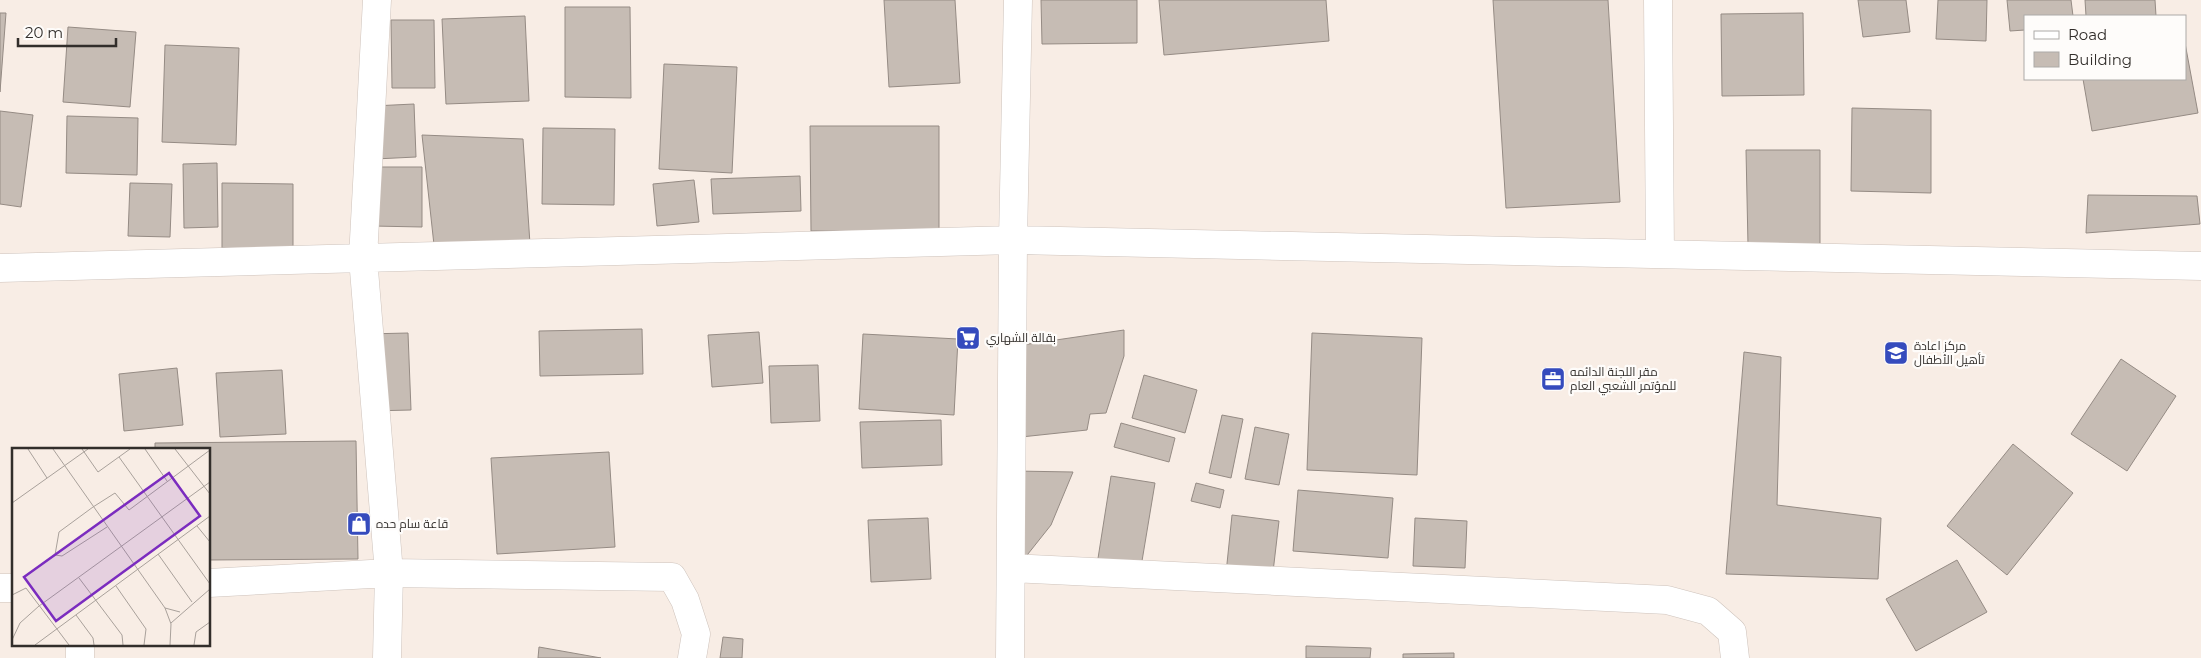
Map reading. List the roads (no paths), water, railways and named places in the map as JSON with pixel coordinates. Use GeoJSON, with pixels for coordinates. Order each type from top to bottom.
{"type":"FeatureCollection","features":[{"type":"Feature","properties":{"kind":"street"},"geometry":{"type":"LineString","coordinates":[[377,0],[363,258],[388,573],[388,658]]}},
{"type":"Feature","properties":{"kind":"street"},"geometry":{"type":"LineString","coordinates":[[1010,658],[1013,240],[1018,0]]}},
{"type":"Feature","properties":{"kind":"street"},"geometry":{"type":"LineString","coordinates":[[1658,0],[1660,254]]}},
{"type":"Feature","properties":{"kind":"street"},"geometry":{"type":"LineString","coordinates":[[0,268],[1013,240],[2201,266]]}},
{"type":"Feature","properties":{"kind":"street"},"geometry":{"type":"LineString","coordinates":[[1011,568],[1668,600],[1708,611],[1732,632],[1735,658]]}},
{"type":"Feature","properties":{"kind":"street"},"geometry":{"type":"LineString","coordinates":[[210,583],[388,573],[672,577],[685,600],[696,634],[692,658]]}},
{"type":"Feature","properties":{"kind":"place","name":"بقالة الشهاري"},"geometry":{"type":"Point","coordinates":[968,338]}},
{"type":"Feature","properties":{"kind":"place","name":"مركز اعادة تأهيل الأطفال"},"geometry":{"type":"Point","coordinates":[1896,353]}},
{"type":"Feature","properties":{"kind":"place","name":"مقر اللجنة الدائمه للمؤتمر الشعبي العام"},"geometry":{"type":"Point","coordinates":[1553,379]}},
{"type":"Feature","properties":{"kind":"place","name":"قاعة سام حده"},"geometry":{"type":"Point","coordinates":[359,524]}}]}
